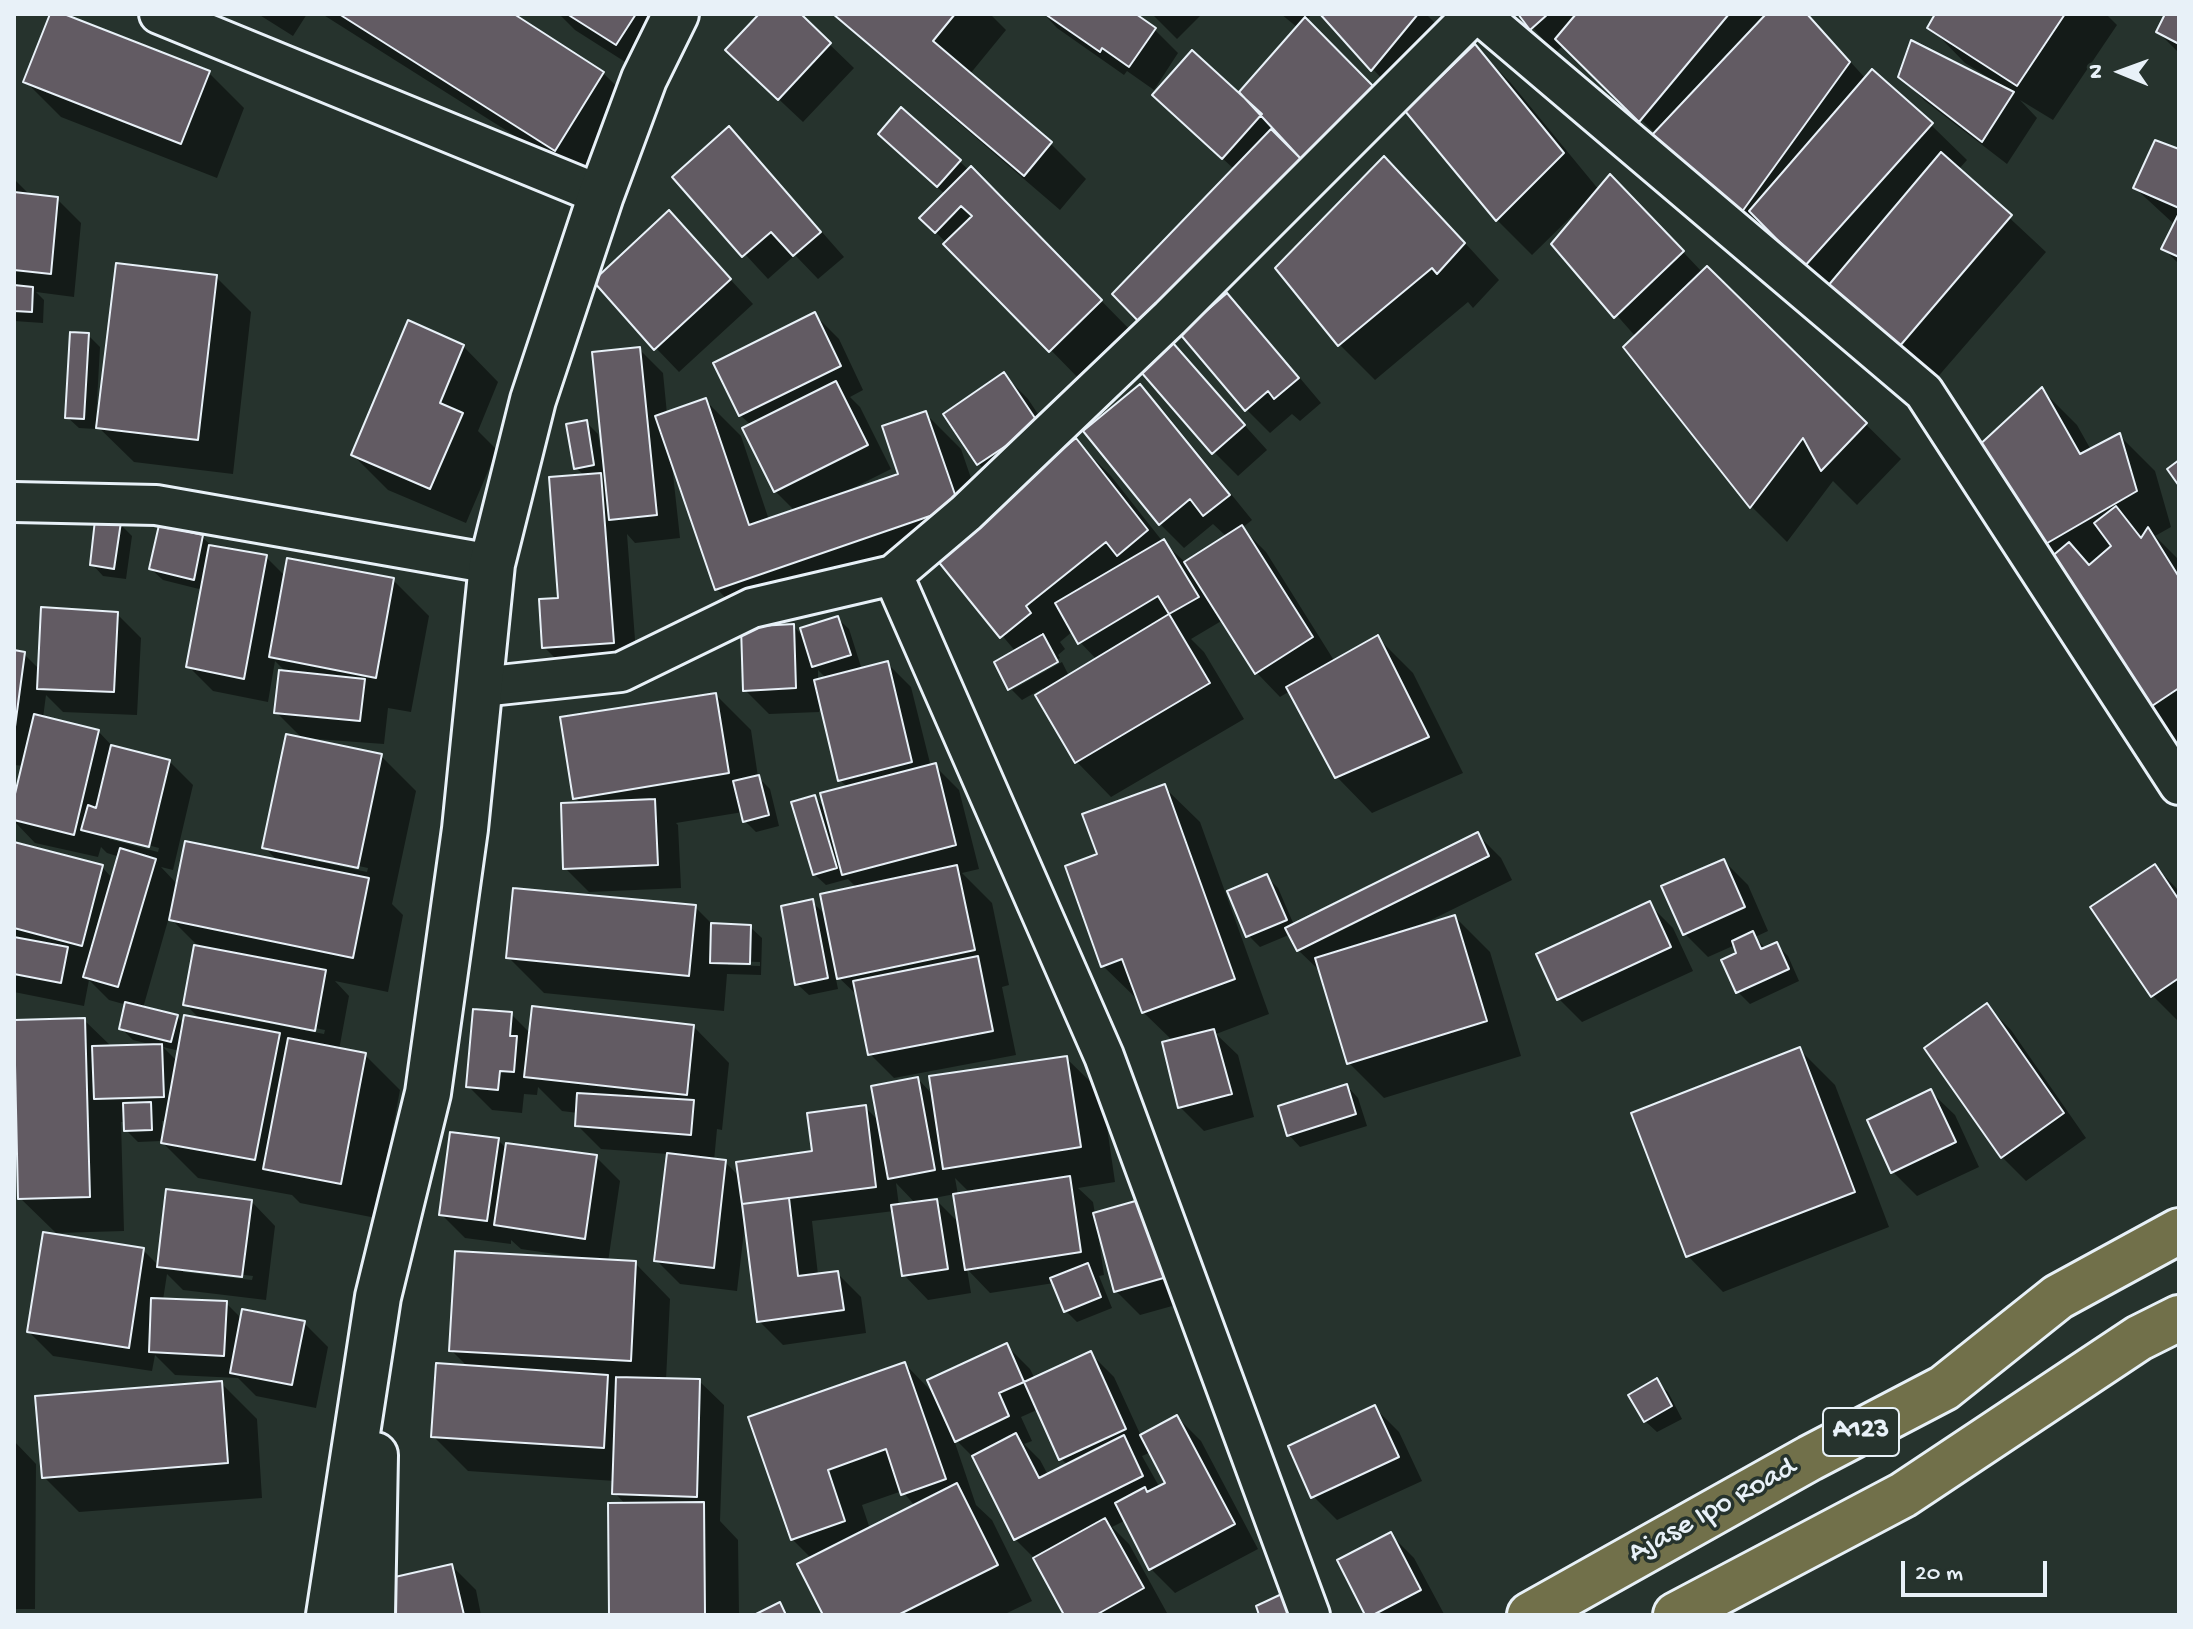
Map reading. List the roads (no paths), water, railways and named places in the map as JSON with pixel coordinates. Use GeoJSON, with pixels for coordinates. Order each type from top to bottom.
{"type":"FeatureCollection","features":[{"type":"Feature","properties":{"kind":"highway","name":"Ajase Ipo Road"},"geometry":{"type":"LineString","coordinates":[[1530,1615],[1810,1458],[1944,1388],[2058,1297],[2179,1231]]}},
{"type":"Feature","properties":{"kind":"highway","name":"A123"},"geometry":{"type":"LineString","coordinates":[[1676,1615],[1903,1495],[2139,1338],[2179,1318]]}},
{"type":"Feature","properties":{"kind":"street"},"geometry":{"type":"LineString","coordinates":[[159,14],[601,195]]}},
{"type":"Feature","properties":{"kind":"street"},"geometry":{"type":"LineString","coordinates":[[329,1615],[378,1297],[428,1093],[465,829],[492,564],[533,400],[601,195],[644,79],[676,14]]}},
{"type":"Feature","properties":{"kind":"street"},"geometry":{"type":"LineString","coordinates":[[481,687],[621,672],[752,608],[893,575],[966,513],[1170,318],[1476,14],[1924,392],[2179,785]]}},
{"type":"Feature","properties":{"kind":"street"},"geometry":{"type":"LineString","coordinates":[[14,502],[156,505],[492,564]]}},
{"type":"Feature","properties":{"kind":"street"},"geometry":{"type":"LineString","coordinates":[[893,575],[1104,1056],[1310,1615]]}},
{"type":"Feature","properties":{"kind":"street"},"geometry":{"type":"LineString","coordinates":[[372,1615],[378,1297]]}}]}
